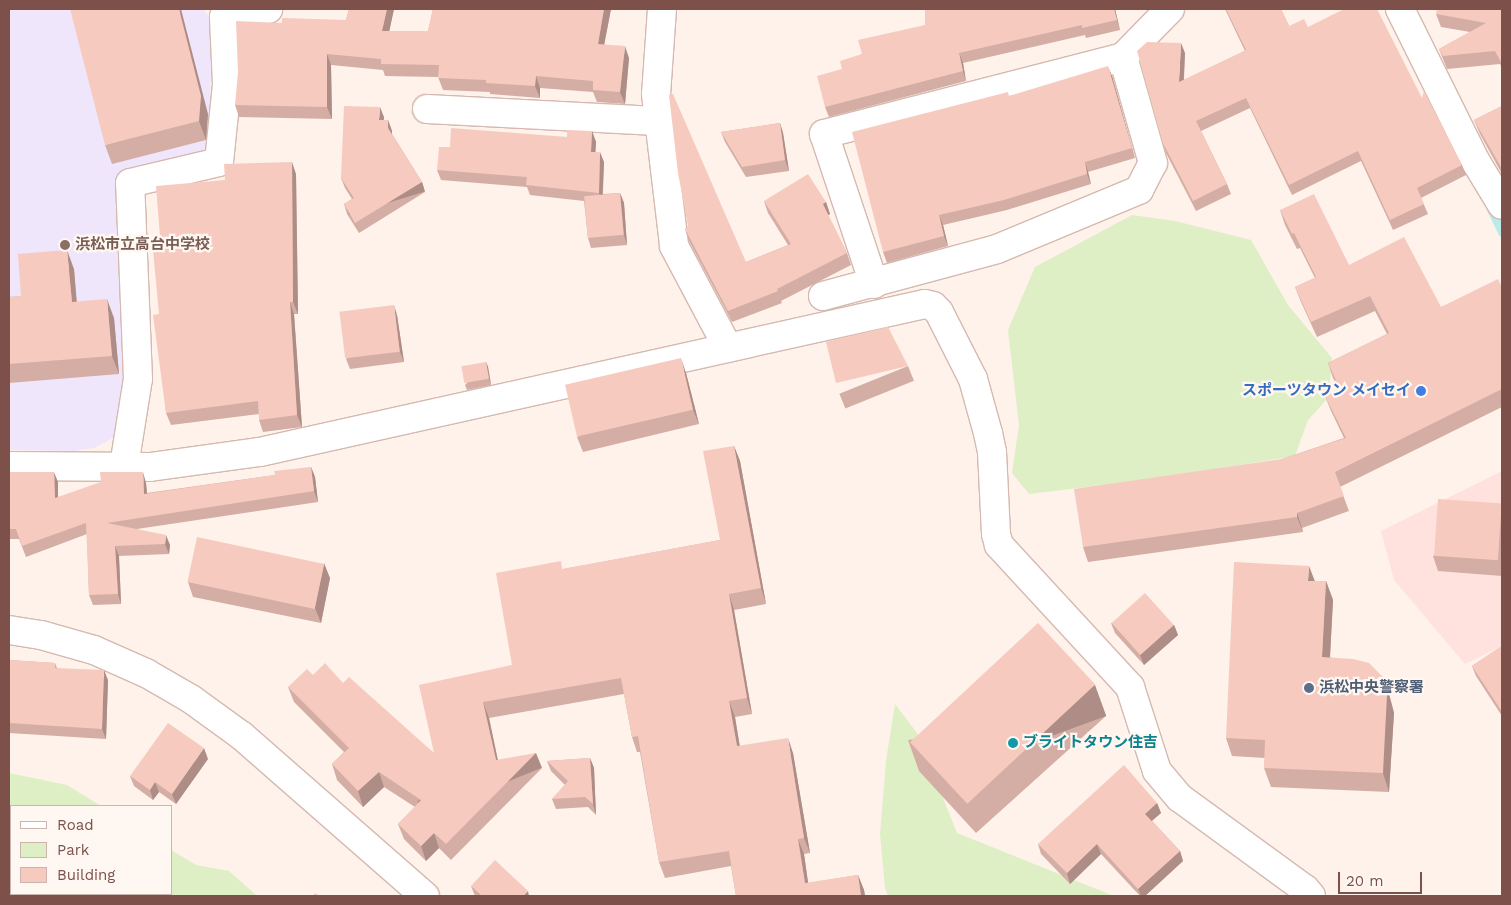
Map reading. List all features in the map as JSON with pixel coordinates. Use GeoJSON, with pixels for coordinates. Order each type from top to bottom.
{"type":"FeatureCollection","features":[{"type":"Feature","properties":{"kind":"street"},"geometry":{"type":"LineString","coordinates":[[124,466],[138,379],[130,183],[219,162],[227,84],[224,17],[268,9]]}},
{"type":"Feature","properties":{"kind":"street"},"geometry":{"type":"LineString","coordinates":[[662,9],[656,94],[674,246],[728,348]]}},
{"type":"Feature","properties":{"kind":"street"},"geometry":{"type":"LineString","coordinates":[[874,284],[824,134],[1123,57],[1170,9]]}},
{"type":"Feature","properties":{"kind":"street"},"geometry":{"type":"LineString","coordinates":[[1400,9],[1476,162],[1502,205]]}},
{"type":"Feature","properties":{"kind":"street"},"geometry":{"type":"LineString","coordinates":[[823,296],[874,284],[997,249],[1139,190],[1153,163],[1123,57]]}},
{"type":"Feature","properties":{"kind":"street"},"geometry":{"type":"LineString","coordinates":[[427,109],[658,121]]}},
{"type":"Feature","properties":{"kind":"street"},"geometry":{"type":"LineString","coordinates":[[9,466],[150,467],[260,452],[925,304],[933,306],[939,312],[973,379],[988,433],[992,452],[996,534],[999,545],[1130,687],[1157,771],[1180,798],[1305,889],[1311,896]]}},
{"type":"Feature","properties":{"kind":"street"},"geometry":{"type":"LineString","coordinates":[[9,630],[41,635],[94,650],[146,673],[191,699],[242,736],[425,896]]}},
{"type":"Feature","properties":{"kind":"shaded area","name":"浜松市立高台中学校"},"geometry":{"type":"Polygon","coordinates":[[[9,9],[203,9],[212,20],[209,152],[118,173],[125,317],[121,420],[113,438],[94,448],[74,451],[9,450],[9,9]]]}},
{"type":"Feature","properties":{"kind":"shaded area"},"geometry":{"type":"Polygon","coordinates":[[[1502,471],[1502,646],[1465,664],[1394,580],[1381,531],[1502,471]]]}},
{"type":"Feature","properties":{"kind":"green space"},"geometry":{"type":"Polygon","coordinates":[[[1132,215],[1175,221],[1251,240],[1288,305],[1332,358],[1329,397],[1308,420],[1295,456],[1153,479],[1029,494],[1012,473],[1019,425],[1008,330],[1035,267],[1132,215]]]}},
{"type":"Feature","properties":{"kind":"green space"},"geometry":{"type":"Polygon","coordinates":[[[895,704],[917,733],[957,833],[1114,896],[888,896],[885,888],[880,834],[886,761],[895,704]]]}},
{"type":"Feature","properties":{"kind":"green space"},"geometry":{"type":"Polygon","coordinates":[[[9,773],[67,785],[99,805],[10,805],[10,895],[172,895],[172,851],[196,865],[229,871],[257,896],[9,896],[9,773]]]}},
{"type":"Feature","properties":{"kind":"building"},"geometry":{"type":"Polygon","coordinates":[[[70,9],[179,9],[201,96],[199,121],[105,145],[70,9]]]}},
{"type":"Feature","properties":{"kind":"building"},"geometry":{"type":"Polygon","coordinates":[[[349,9],[387,9],[382,31],[428,31],[433,9],[604,9],[598,44],[625,46],[620,92],[593,90],[593,81],[536,76],[535,86],[486,83],[486,80],[438,78],[439,65],[381,64],[381,59],[327,54],[327,107],[235,105],[238,72],[236,21],[282,23],[282,18],[346,20],[349,9]]]}},
{"type":"Feature","properties":{"kind":"building"},"geometry":{"type":"Polygon","coordinates":[[[925,9],[1114,9],[1117,20],[1082,28],[1082,25],[959,53],[963,71],[825,107],[817,76],[842,69],[840,61],[862,54],[858,40],[925,25],[925,9]]]}},
{"type":"Feature","properties":{"kind":"building"},"geometry":{"type":"Polygon","coordinates":[[[1226,9],[1281,9],[1289,26],[1304,19],[1308,27],[1344,9],[1377,9],[1422,98],[1424,91],[1462,165],[1417,188],[1424,204],[1390,220],[1358,151],[1289,185],[1246,98],[1196,121],[1227,184],[1193,201],[1163,143],[1137,51],[1147,42],[1181,43],[1179,82],[1246,50],[1226,9]]]}},
{"type":"Feature","properties":{"kind":"building"},"geometry":{"type":"Polygon","coordinates":[[[1437,9],[1502,9],[1502,64],[1495,51],[1443,56],[1439,49],[1486,23],[1436,14],[1437,9]]]}},
{"type":"Feature","properties":{"kind":"building"},"geometry":{"type":"Polygon","coordinates":[[[1108,66],[1132,148],[1085,162],[1087,174],[1004,200],[939,215],[944,236],[883,252],[852,132],[1008,92],[1009,96],[1108,66]]]}},
{"type":"Feature","properties":{"kind":"building"},"geometry":{"type":"Polygon","coordinates":[[[673,94],[746,262],[791,244],[764,201],[808,174],[826,202],[823,204],[847,253],[777,289],[778,291],[728,311],[685,229],[688,226],[678,173],[669,95],[673,94]]]}},
{"type":"Feature","properties":{"kind":"building"},"geometry":{"type":"Polygon","coordinates":[[[344,106],[380,107],[379,120],[388,120],[388,128],[422,182],[355,223],[344,204],[354,198],[341,178],[344,106]]]}},
{"type":"Feature","properties":{"kind":"building"},"geometry":{"type":"Polygon","coordinates":[[[1502,106],[1502,169],[1474,120],[1502,106]]]}},
{"type":"Feature","properties":{"kind":"building"},"geometry":{"type":"Polygon","coordinates":[[[780,123],[785,160],[742,167],[721,132],[780,123]]]}},
{"type":"Feature","properties":{"kind":"building"},"geometry":{"type":"Polygon","coordinates":[[[451,128],[567,137],[567,130],[592,131],[591,152],[600,152],[599,193],[526,185],[527,177],[437,170],[439,147],[450,147],[451,128]]]}},
{"type":"Feature","properties":{"kind":"building"},"geometry":{"type":"Polygon","coordinates":[[[292,162],[293,302],[290,302],[297,415],[259,420],[258,401],[166,413],[153,315],[159,314],[153,250],[161,249],[156,186],[225,180],[224,164],[292,162]]]}},
{"type":"Feature","properties":{"kind":"building"},"geometry":{"type":"Polygon","coordinates":[[[620,193],[624,235],[588,238],[584,196],[620,193]]]}},
{"type":"Feature","properties":{"kind":"building"},"geometry":{"type":"Polygon","coordinates":[[[1314,194],[1349,265],[1404,237],[1441,307],[1498,279],[1502,287],[1502,389],[1335,472],[1344,496],[1297,513],[1297,517],[1083,547],[1074,489],[1282,459],[1346,438],[1325,396],[1340,389],[1328,363],[1389,333],[1370,296],[1311,322],[1295,287],[1316,277],[1280,210],[1314,194]]]}},
{"type":"Feature","properties":{"kind":"building"},"geometry":{"type":"Polygon","coordinates":[[[67,250],[72,302],[107,299],[112,356],[9,364],[9,297],[21,296],[18,254],[67,250]]]}},
{"type":"Feature","properties":{"kind":"building"},"geometry":{"type":"Polygon","coordinates":[[[394,305],[400,352],[345,358],[339,312],[394,305]]]}},
{"type":"Feature","properties":{"kind":"building"},"geometry":{"type":"Polygon","coordinates":[[[888,327],[908,366],[836,383],[826,342],[888,327]]]}},
{"type":"Feature","properties":{"kind":"building"},"geometry":{"type":"Polygon","coordinates":[[[681,358],[693,410],[577,436],[565,385],[681,358]]]}},
{"type":"Feature","properties":{"kind":"building"},"geometry":{"type":"Polygon","coordinates":[[[486,362],[489,379],[464,383],[461,366],[486,362]]]}},
{"type":"Feature","properties":{"kind":"building"},"geometry":{"type":"Polygon","coordinates":[[[734,446],[761,588],[729,594],[747,698],[729,701],[737,746],[788,738],[804,838],[798,839],[805,883],[858,875],[861,896],[736,896],[729,851],[659,862],[638,736],[632,737],[621,678],[483,702],[496,760],[536,753],[446,844],[434,833],[421,846],[398,824],[421,800],[379,772],[358,791],[332,764],[349,748],[288,687],[307,669],[313,675],[325,663],[343,683],[349,677],[434,753],[419,685],[512,665],[496,573],[561,561],[562,569],[720,540],[703,451],[734,446]]]}},
{"type":"Feature","properties":{"kind":"building"},"geometry":{"type":"Polygon","coordinates":[[[311,467],[314,491],[107,523],[166,535],[165,544],[115,546],[118,594],[89,595],[86,523],[22,546],[16,529],[9,529],[9,472],[54,472],[55,498],[101,482],[100,472],[143,472],[144,494],[275,475],[274,471],[311,467]]]}},
{"type":"Feature","properties":{"kind":"building"},"geometry":{"type":"Polygon","coordinates":[[[1438,499],[1502,503],[1498,560],[1434,556],[1438,499]]]}},
{"type":"Feature","properties":{"kind":"building"},"geometry":{"type":"Polygon","coordinates":[[[197,537],[324,564],[315,609],[187,582],[197,537]]]}},
{"type":"Feature","properties":{"kind":"building","name":"浜松中央警察署"},"geometry":{"type":"Polygon","coordinates":[[[1234,562],[1309,566],[1308,581],[1326,581],[1322,657],[1353,659],[1369,663],[1382,676],[1387,695],[1383,773],[1264,768],[1265,740],[1226,738],[1234,562]]]}},
{"type":"Feature","properties":{"kind":"building"},"geometry":{"type":"Polygon","coordinates":[[[1145,593],[1174,625],[1140,655],[1112,623],[1145,593]]]}},
{"type":"Feature","properties":{"kind":"building","name":"ブライトタウン住吉"},"geometry":{"type":"Polygon","coordinates":[[[1038,623],[1095,684],[967,804],[910,742],[1038,623]]]}},
{"type":"Feature","properties":{"kind":"building"},"geometry":{"type":"Polygon","coordinates":[[[1502,646],[1502,712],[1472,666],[1502,646]]]}},
{"type":"Feature","properties":{"kind":"building"},"geometry":{"type":"Polygon","coordinates":[[[9,660],[55,663],[55,668],[104,670],[102,729],[9,723],[9,660]]]}},
{"type":"Feature","properties":{"kind":"building"},"geometry":{"type":"Polygon","coordinates":[[[168,723],[204,748],[172,794],[155,782],[150,790],[130,776],[168,723]]]}},
{"type":"Feature","properties":{"kind":"building"},"geometry":{"type":"Polygon","coordinates":[[[590,758],[593,804],[585,797],[552,799],[568,781],[547,761],[590,758]]]}},
{"type":"Feature","properties":{"kind":"building"},"geometry":{"type":"Polygon","coordinates":[[[1124,765],[1157,803],[1145,814],[1180,851],[1138,889],[1097,844],[1067,873],[1038,844],[1124,765]]]}},
{"type":"Feature","properties":{"kind":"building"},"geometry":{"type":"Polygon","coordinates":[[[495,860],[528,891],[523,896],[482,896],[471,886],[495,860]]]}},
{"type":"Feature","properties":{"kind":"waterway"},"geometry":{"type":"LineString","coordinates":[[1490,207],[1502,232]]}},
{"type":"Feature","properties":{"kind":"place","name":"浜松市立高台中学校"},"geometry":{"type":"Point","coordinates":[65,245]}},
{"type":"Feature","properties":{"kind":"place","name":"スポーツタウン メイセイ"},"geometry":{"type":"Point","coordinates":[1421,391]}},
{"type":"Feature","properties":{"kind":"place","name":"浜松中央警察署"},"geometry":{"type":"Point","coordinates":[1309,688]}},
{"type":"Feature","properties":{"kind":"place","name":"ブライトタウン住吉"},"geometry":{"type":"Point","coordinates":[1013,743]}}]}
